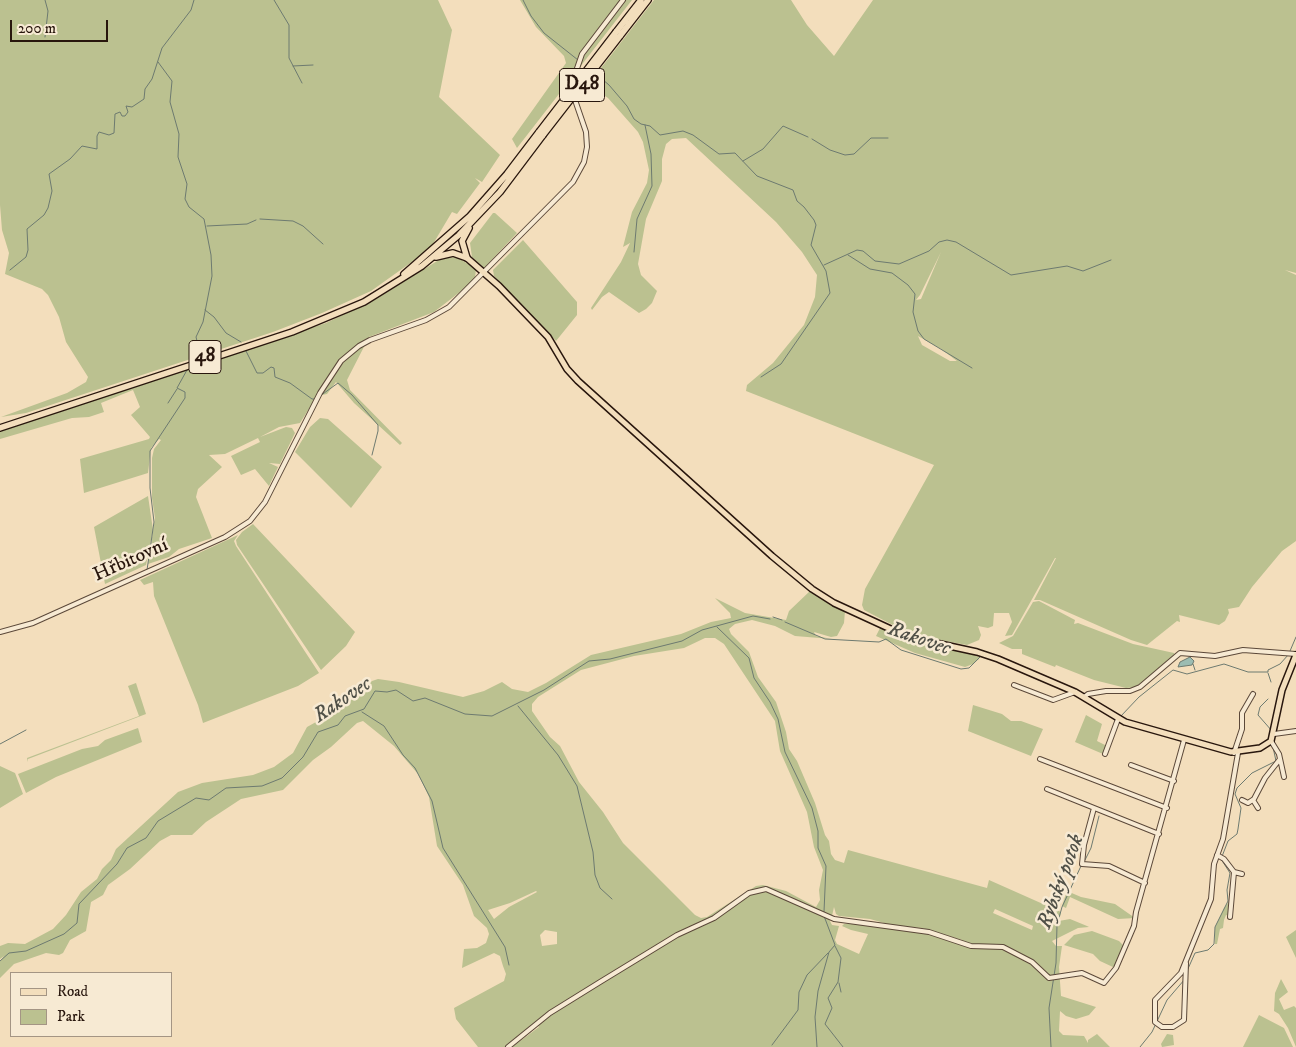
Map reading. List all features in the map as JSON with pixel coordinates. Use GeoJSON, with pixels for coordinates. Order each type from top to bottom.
{"type":"FeatureCollection","features":[{"type":"Feature","properties":{"kind":"highway","name":"D48"},"geometry":{"type":"LineString","coordinates":[[541,134],[618,34],[641,0]]}},
{"type":"Feature","properties":{"kind":"highway","name":"D48"},"geometry":{"type":"LineString","coordinates":[[618,34],[648,0]]}},
{"type":"Feature","properties":{"kind":"highway","name":"48"},"geometry":{"type":"LineString","coordinates":[[422,266],[474,220],[512,178],[541,134]]}},
{"type":"Feature","properties":{"kind":"highway","name":"48"},"geometry":{"type":"LineString","coordinates":[[0,426],[291,329],[340,309],[372,293],[415,265],[467,220],[541,134]]}},
{"type":"Feature","properties":{"kind":"highway","name":"48"},"geometry":{"type":"LineString","coordinates":[[467,258],[462,242],[474,220]]}},
{"type":"Feature","properties":{"kind":"highway","name":"48"},"geometry":{"type":"LineString","coordinates":[[0,426],[308,326],[364,302],[445,254],[456,254],[467,258]]}},
{"type":"Feature","properties":{"kind":"main road"},"geometry":{"type":"LineString","coordinates":[[467,258],[548,337],[572,375],[772,556],[819,594],[908,637],[982,653],[1075,692],[1118,719],[1184,740],[1236,753],[1260,748],[1271,741],[1282,690],[1296,655]]}},
{"type":"Feature","properties":{"kind":"street"},"geometry":{"type":"LineString","coordinates":[[573,80],[582,54],[623,0]]}},
{"type":"Feature","properties":{"kind":"street","name":"Hřbitovní"},"geometry":{"type":"LineString","coordinates":[[0,632],[33,623],[225,537],[250,521],[265,502],[320,393],[341,361],[359,346],[370,340],[440,313],[459,299],[568,188],[580,173],[586,155],[587,140],[575,100]]}},
{"type":"Feature","properties":{"kind":"street"},"geometry":{"type":"LineString","coordinates":[[1084,697],[1097,692],[1130,691],[1140,687],[1180,653],[1215,656],[1243,650],[1296,655]]}},
{"type":"Feature","properties":{"kind":"street"},"geometry":{"type":"LineString","coordinates":[[1014,685],[1053,700],[1075,692]]}},
{"type":"Feature","properties":{"kind":"street"},"geometry":{"type":"LineString","coordinates":[[1186,963],[1184,1020],[1173,1026],[1162,1027],[1155,1022],[1156,1000],[1174,982],[1186,963],[1211,899],[1217,855],[1223,839],[1236,753],[1242,729],[1242,714],[1252,694]]}},
{"type":"Feature","properties":{"kind":"street"},"geometry":{"type":"LineString","coordinates":[[1105,754],[1118,719]]}},
{"type":"Feature","properties":{"kind":"street"},"geometry":{"type":"LineString","coordinates":[[1274,734],[1296,731]]}},
{"type":"Feature","properties":{"kind":"street"},"geometry":{"type":"LineString","coordinates":[[508,1047],[550,1013],[677,935],[714,918],[758,890],[773,890],[834,919],[929,932],[971,946],[1003,947],[1032,962],[1049,978],[1082,973],[1101,983],[1104,982],[1116,968],[1126,949],[1134,926],[1136,912],[1167,808],[1184,740]]}},
{"type":"Feature","properties":{"kind":"street"},"geometry":{"type":"LineString","coordinates":[[1271,741],[1280,759],[1284,777]]}},
{"type":"Feature","properties":{"kind":"street"},"geometry":{"type":"LineString","coordinates":[[1040,759],[1167,808]]}},
{"type":"Feature","properties":{"kind":"street"},"geometry":{"type":"LineString","coordinates":[[1242,800],[1248,803],[1253,800],[1265,778],[1280,759]]}},
{"type":"Feature","properties":{"kind":"street"},"geometry":{"type":"LineString","coordinates":[[1131,765],[1174,781]]}},
{"type":"Feature","properties":{"kind":"street"},"geometry":{"type":"LineString","coordinates":[[1047,789],[1126,819],[1159,834]]}},
{"type":"Feature","properties":{"kind":"street"},"geometry":{"type":"LineString","coordinates":[[1253,800],[1258,808]]}},
{"type":"Feature","properties":{"kind":"street"},"geometry":{"type":"LineString","coordinates":[[1094,808],[1084,845],[1082,864],[1109,866],[1145,883]]}},
{"type":"Feature","properties":{"kind":"street"},"geometry":{"type":"LineString","coordinates":[[1217,855],[1224,859],[1234,872],[1242,874]]}},
{"type":"Feature","properties":{"kind":"street"},"geometry":{"type":"LineString","coordinates":[[1230,917],[1234,872]]}},
{"type":"Feature","properties":{"kind":"green space"},"geometry":{"type":"Polygon","coordinates":[[[0,0],[438,0],[452,30],[439,97],[500,155],[482,182],[475,178],[480,183],[457,214],[452,212],[430,249],[371,291],[273,332],[26,413],[1,417],[67,393],[86,382],[88,377],[66,342],[59,317],[48,295],[42,289],[5,274],[9,253],[2,230],[0,205],[0,0]]]}},
{"type":"Feature","properties":{"kind":"green space"},"geometry":{"type":"Polygon","coordinates":[[[520,0],[632,0],[517,148],[512,139],[566,63],[564,56],[536,27],[520,0]]]}},
{"type":"Feature","properties":{"kind":"green space"},"geometry":{"type":"Polygon","coordinates":[[[654,0],[791,0],[807,25],[834,56],[873,0],[1296,0],[1296,273],[1285,270],[1296,275],[1296,541],[1282,551],[1252,587],[1239,607],[1228,609],[1229,613],[1225,621],[1219,625],[1179,615],[1180,622],[1177,621],[1147,645],[1131,640],[1040,600],[1034,600],[1056,558],[1012,635],[1005,636],[1012,622],[1009,613],[994,613],[993,626],[988,628],[978,626],[981,635],[979,640],[967,645],[912,635],[864,610],[862,605],[865,589],[934,465],[746,391],[747,385],[773,363],[804,325],[815,297],[817,275],[802,252],[776,222],[686,138],[672,139],[666,144],[662,159],[662,181],[646,219],[638,264],[641,275],[657,291],[652,303],[639,313],[609,292],[602,297],[592,310],[591,308],[621,262],[630,243],[623,247],[632,212],[647,183],[649,170],[643,142],[638,132],[608,98],[596,90],[594,77],[654,0]],[[941,252],[920,295],[916,300],[921,299],[941,252]],[[918,336],[922,345],[950,361],[957,361],[941,349],[918,336]]]}},
{"type":"Feature","properties":{"kind":"green space"},"geometry":{"type":"Polygon","coordinates":[[[493,213],[517,233],[484,268],[472,257],[470,243],[493,213]]]}},
{"type":"Feature","properties":{"kind":"green space"},"geometry":{"type":"Polygon","coordinates":[[[523,240],[577,302],[577,315],[556,341],[494,276],[493,270],[523,240]]]}},
{"type":"Feature","properties":{"kind":"green space"},"geometry":{"type":"Polygon","coordinates":[[[457,257],[476,269],[475,278],[469,285],[434,312],[369,337],[347,380],[350,390],[402,443],[400,445],[354,403],[336,382],[327,394],[317,396],[300,423],[279,427],[260,437],[286,427],[292,428],[295,433],[280,464],[269,463],[278,467],[269,486],[255,469],[241,475],[231,456],[260,442],[258,438],[225,454],[209,455],[222,467],[198,489],[196,497],[212,538],[179,549],[169,557],[148,564],[155,518],[152,498],[152,458],[154,449],[161,440],[159,439],[151,448],[148,473],[84,493],[80,459],[149,439],[150,437],[131,415],[140,407],[133,390],[101,403],[104,412],[89,417],[72,418],[0,439],[0,431],[326,323],[376,299],[442,258],[457,257]]]}},
{"type":"Feature","properties":{"kind":"green space"},"geometry":{"type":"Polygon","coordinates":[[[320,418],[328,419],[382,467],[351,508],[295,452],[310,427],[320,418]]]}},
{"type":"Feature","properties":{"kind":"green space"},"geometry":{"type":"Polygon","coordinates":[[[148,496],[153,530],[146,565],[105,584],[94,527],[148,496]]]}},
{"type":"Feature","properties":{"kind":"green space"},"geometry":{"type":"Polygon","coordinates":[[[253,524],[355,632],[346,646],[321,670],[237,545],[236,540],[242,532],[253,524]]]}},
{"type":"Feature","properties":{"kind":"green space"},"geometry":{"type":"Polygon","coordinates":[[[238,535],[234,541],[236,546],[319,673],[298,686],[203,723],[198,705],[154,596],[153,582],[144,585],[140,580],[238,535]]]}},
{"type":"Feature","properties":{"kind":"green space"},"geometry":{"type":"Polygon","coordinates":[[[810,591],[845,611],[844,623],[837,636],[831,637],[814,632],[816,636],[832,639],[795,636],[775,626],[752,620],[735,624],[729,629],[731,634],[749,652],[758,677],[776,702],[786,732],[789,749],[797,761],[815,803],[825,835],[829,841],[831,854],[835,860],[844,863],[848,850],[987,888],[989,880],[1061,912],[1059,921],[1070,919],[1089,927],[1078,928],[1052,941],[1056,946],[1062,946],[1059,967],[1061,996],[1096,1007],[1089,1015],[1076,1019],[1066,1016],[1060,1011],[1059,1031],[1063,1035],[1084,1036],[1088,1043],[1088,1040],[1097,1034],[1110,1047],[512,1047],[539,1027],[536,1022],[505,1047],[478,1047],[456,1019],[454,1008],[504,981],[506,974],[500,956],[494,953],[462,968],[464,949],[477,948],[486,943],[489,934],[487,928],[474,916],[463,885],[437,846],[429,797],[418,774],[394,746],[363,721],[357,723],[331,747],[313,760],[283,790],[241,799],[206,822],[192,835],[171,835],[160,841],[130,869],[108,885],[103,895],[91,902],[86,931],[70,940],[63,953],[59,955],[46,953],[14,964],[0,978],[0,961],[4,956],[0,959],[0,946],[8,943],[25,944],[53,929],[66,915],[81,892],[97,879],[102,869],[111,860],[116,849],[178,792],[202,783],[253,775],[274,767],[293,753],[307,727],[343,707],[372,681],[378,679],[399,682],[463,697],[484,691],[502,682],[512,689],[528,692],[591,655],[681,634],[711,622],[731,618],[730,613],[715,598],[745,613],[786,620],[789,611],[810,591]],[[705,638],[684,648],[634,656],[581,670],[538,697],[532,704],[532,711],[550,737],[560,746],[579,782],[603,812],[623,843],[695,915],[701,918],[707,917],[756,886],[763,885],[786,891],[816,907],[820,900],[819,890],[823,870],[814,847],[807,812],[780,751],[775,721],[724,644],[715,638],[705,638]],[[536,891],[510,903],[488,910],[494,919],[509,907],[537,892],[536,891]],[[834,907],[832,916],[829,916],[832,925],[839,926],[835,940],[837,944],[859,954],[868,934],[851,930],[842,926],[844,924],[866,924],[936,935],[959,944],[962,940],[922,928],[895,926],[870,919],[839,916],[836,914],[834,907]],[[995,909],[993,913],[1032,930],[1033,926],[995,909]],[[545,930],[540,935],[542,946],[557,944],[557,932],[545,930]]]}},
{"type":"Feature","properties":{"kind":"green space"},"geometry":{"type":"Polygon","coordinates":[[[1039,601],[1075,620],[1074,624],[1078,623],[1133,644],[1174,653],[1175,655],[1146,681],[1137,687],[1126,688],[1094,680],[1056,665],[1055,667],[1022,654],[1022,649],[1012,649],[999,643],[1013,636],[1033,602],[1039,601]]]}},
{"type":"Feature","properties":{"kind":"green space"},"geometry":{"type":"Polygon","coordinates":[[[881,626],[906,639],[971,654],[979,657],[979,659],[965,667],[915,653],[876,636],[881,626]]]}},
{"type":"Feature","properties":{"kind":"green space"},"geometry":{"type":"Polygon","coordinates":[[[136,683],[146,714],[28,759],[28,762],[27,758],[139,716],[128,686],[136,683]]]}},
{"type":"Feature","properties":{"kind":"green space"},"geometry":{"type":"Polygon","coordinates":[[[973,705],[1002,714],[1011,721],[1021,721],[1043,729],[1031,756],[968,731],[973,705]]]}},
{"type":"Feature","properties":{"kind":"green space"},"geometry":{"type":"Polygon","coordinates":[[[1086,715],[1102,724],[1097,741],[1107,746],[1103,754],[1075,742],[1086,715]]]}},
{"type":"Feature","properties":{"kind":"green space"},"geometry":{"type":"Polygon","coordinates":[[[138,728],[142,742],[56,777],[26,793],[18,774],[82,749],[98,746],[105,740],[138,728]]]}},
{"type":"Feature","properties":{"kind":"green space"},"geometry":{"type":"Polygon","coordinates":[[[0,766],[15,773],[23,794],[0,808],[0,766]]]}},
{"type":"Feature","properties":{"kind":"green space"},"geometry":{"type":"Polygon","coordinates":[[[1067,891],[1081,897],[1115,904],[1135,918],[1118,919],[1070,897],[1066,908],[1062,906],[1067,891]]]}},
{"type":"Feature","properties":{"kind":"green space"},"geometry":{"type":"Polygon","coordinates":[[[1231,899],[1229,916],[1226,915],[1223,928],[1220,929],[1217,944],[1215,944],[1215,927],[1224,908],[1231,899]]]}},
{"type":"Feature","properties":{"kind":"green space"},"geometry":{"type":"Polygon","coordinates":[[[1296,930],[1296,958],[1286,937],[1296,930]]]}},
{"type":"Feature","properties":{"kind":"green space"},"geometry":{"type":"Polygon","coordinates":[[[1092,931],[1119,941],[1125,947],[1115,968],[1100,961],[1093,954],[1064,945],[1074,935],[1092,931]]]}},
{"type":"Feature","properties":{"kind":"green space"},"geometry":{"type":"Polygon","coordinates":[[[1281,979],[1288,992],[1279,999],[1284,1010],[1294,1006],[1296,1008],[1296,1047],[1288,1028],[1279,1014],[1274,1011],[1275,993],[1281,979]]]}},
{"type":"Feature","properties":{"kind":"green space"},"geometry":{"type":"Polygon","coordinates":[[[1259,1015],[1284,1028],[1293,1047],[1243,1047],[1259,1015]]]}},
{"type":"Feature","properties":{"kind":"green space"},"geometry":{"type":"Polygon","coordinates":[[[1167,1034],[1173,1035],[1174,1045],[1162,1047],[1161,1044],[1167,1034]]]}},
{"type":"Feature","properties":{"kind":"water"},"geometry":{"type":"Polygon","coordinates":[[[1190,657],[1194,661],[1192,665],[1178,667],[1180,662],[1190,657]]]}},
{"type":"Feature","properties":{"kind":"waterway"},"geometry":{"type":"LineString","coordinates":[[45,0],[48,11],[45,37]]}},
{"type":"Feature","properties":{"kind":"waterway"},"geometry":{"type":"LineString","coordinates":[[10,270],[26,257],[28,250],[27,229],[44,215],[48,208],[52,191],[49,174],[70,159],[82,146],[97,149],[97,136],[99,132],[109,135],[114,133],[115,114],[120,112],[122,116],[125,116],[128,112],[126,106],[132,107],[144,99],[145,89],[152,79],[162,48],[191,10],[194,0]]}},
{"type":"Feature","properties":{"kind":"waterway"},"geometry":{"type":"LineString","coordinates":[[274,0],[289,25],[289,58],[302,83]]}},
{"type":"Feature","properties":{"kind":"waterway"},"geometry":{"type":"LineString","coordinates":[[523,0],[531,16],[544,33],[578,60]]}},
{"type":"Feature","properties":{"kind":"waterway"},"geometry":{"type":"LineString","coordinates":[[158,62],[172,81],[170,102],[179,134],[178,157],[187,184],[185,199],[189,207],[204,219],[211,255],[212,276],[203,322],[196,337],[200,353],[191,356]]}},
{"type":"Feature","properties":{"kind":"waterway"},"geometry":{"type":"LineString","coordinates":[[293,66],[313,65]]}},
{"type":"Feature","properties":{"kind":"waterway"},"geometry":{"type":"LineString","coordinates":[[595,73],[609,85],[627,106],[634,119],[641,124],[650,126],[660,135],[683,131],[693,135],[719,154],[735,153],[757,176],[793,190],[797,201],[814,220],[816,225],[811,245],[826,271],[830,293],[781,364],[761,377]]}},
{"type":"Feature","properties":{"kind":"waterway"},"geometry":{"type":"LineString","coordinates":[[634,252],[637,219],[652,186],[651,154],[645,125]]}},
{"type":"Feature","properties":{"kind":"waterway"},"geometry":{"type":"LineString","coordinates":[[743,161],[763,149],[783,126],[808,137]]}},
{"type":"Feature","properties":{"kind":"waterway"},"geometry":{"type":"LineString","coordinates":[[812,139],[830,150],[845,155],[854,154],[871,138],[888,138]]}},
{"type":"Feature","properties":{"kind":"waterway"},"geometry":{"type":"LineString","coordinates":[[260,219],[293,221],[303,226],[323,244]]}},
{"type":"Feature","properties":{"kind":"waterway"},"geometry":{"type":"LineString","coordinates":[[207,226],[247,224],[256,220]]}},
{"type":"Feature","properties":{"kind":"waterway"},"geometry":{"type":"LineString","coordinates":[[824,265],[857,250],[863,251],[875,261],[899,264],[929,251],[939,242],[947,240],[956,242],[1011,275],[1067,266],[1083,271],[1111,260]]}},
{"type":"Feature","properties":{"kind":"waterway"},"geometry":{"type":"LineString","coordinates":[[848,255],[870,269],[892,273],[908,285],[915,294],[913,312],[918,331],[924,339],[972,368]]}},
{"type":"Feature","properties":{"kind":"waterway"},"geometry":{"type":"LineString","coordinates":[[205,310],[214,317],[226,333],[241,342]]}},
{"type":"Feature","properties":{"kind":"waterway"},"geometry":{"type":"LineString","coordinates":[[246,351],[257,373],[263,373],[271,367],[274,368],[275,377],[290,383],[312,399],[315,399]]}},
{"type":"Feature","properties":{"kind":"waterway"},"geometry":{"type":"LineString","coordinates":[[147,570],[154,522],[150,488],[150,451],[185,398],[185,392],[177,388],[187,370]]}},
{"type":"Feature","properties":{"kind":"waterway"},"geometry":{"type":"LineString","coordinates":[[320,396],[338,383],[352,395],[378,425],[372,455]]}},
{"type":"Feature","properties":{"kind":"waterway"},"geometry":{"type":"LineString","coordinates":[[168,403],[177,389]]}},
{"type":"Feature","properties":{"kind":"waterway","name":"Rakovec"},"geometry":{"type":"LineString","coordinates":[[0,961],[9,953],[26,951],[64,934],[77,923],[79,904],[117,864],[127,848],[146,838],[158,821],[196,798],[209,800],[226,788],[262,786],[282,778],[303,757],[318,732],[338,725],[345,716],[364,709],[375,691],[387,692],[396,690],[413,701],[425,698],[465,714],[492,716],[544,690],[589,661],[610,659],[682,641],[702,630],[753,616],[770,619]]}},
{"type":"Feature","properties":{"kind":"waterway","name":"Rakovec"},"geometry":{"type":"LineString","coordinates":[[773,617],[782,620]]}},
{"type":"Feature","properties":{"kind":"waterway","name":"Rakovec"},"geometry":{"type":"LineString","coordinates":[[785,622],[825,639],[879,642],[886,639],[901,650],[961,669],[969,668],[981,656]]}},
{"type":"Feature","properties":{"kind":"waterway"},"geometry":{"type":"LineString","coordinates":[[717,627],[749,658],[754,678],[770,702],[778,719],[785,752],[812,808],[818,831],[818,848],[826,866],[824,912]]}},
{"type":"Feature","properties":{"kind":"waterway","name":"Rybský potok"},"geometry":{"type":"LineString","coordinates":[[1290,651],[1296,637]]}},
{"type":"Feature","properties":{"kind":"waterway","name":"Rybský potok"},"geometry":{"type":"LineString","coordinates":[[1121,716],[1139,697],[1173,670],[1187,674],[1224,664],[1248,672],[1268,672],[1268,670],[1280,664],[1289,654]]}},
{"type":"Feature","properties":{"kind":"waterway"},"geometry":{"type":"LineString","coordinates":[[1193,664],[1195,670]]}},
{"type":"Feature","properties":{"kind":"waterway"},"geometry":{"type":"LineString","coordinates":[[1268,673],[1271,682]]}},
{"type":"Feature","properties":{"kind":"waterway"},"geometry":{"type":"LineString","coordinates":[[1268,699],[1260,707],[1258,715],[1272,731]]}},
{"type":"Feature","properties":{"kind":"waterway"},"geometry":{"type":"LineString","coordinates":[[518,706],[558,755],[577,786],[593,852],[595,875],[600,888],[612,899]]}},
{"type":"Feature","properties":{"kind":"waterway"},"geometry":{"type":"LineString","coordinates":[[362,712],[384,726],[403,755],[415,768],[432,801],[443,848],[505,947],[509,965]]}},
{"type":"Feature","properties":{"kind":"waterway"},"geometry":{"type":"LineString","coordinates":[[0,744],[26,730]]}},
{"type":"Feature","properties":{"kind":"waterway"},"geometry":{"type":"LineString","coordinates":[[1187,971],[1195,953],[1208,950],[1214,944],[1215,927],[1228,901],[1227,890],[1230,873],[1221,859],[1228,841],[1237,834],[1241,808],[1235,794],[1237,788],[1252,773],[1276,761],[1273,747]]}},
{"type":"Feature","properties":{"kind":"waterway","name":"Rybský potok"},"geometry":{"type":"LineString","coordinates":[[1085,860],[1091,848],[1099,816]]}},
{"type":"Feature","properties":{"kind":"waterway","name":"Rybský potok"},"geometry":{"type":"LineString","coordinates":[[1051,1047],[1049,1008],[1056,963],[1057,925],[1062,907],[1081,866]]}},
{"type":"Feature","properties":{"kind":"waterway"},"geometry":{"type":"LineString","coordinates":[[817,1047],[815,1017],[818,991],[829,952],[835,945],[824,916]]}},
{"type":"Feature","properties":{"kind":"waterway"},"geometry":{"type":"LineString","coordinates":[[835,946],[841,958],[838,982],[828,998],[832,1008],[825,1024],[843,1047]]}},
{"type":"Feature","properties":{"kind":"waterway"},"geometry":{"type":"LineString","coordinates":[[772,1045],[798,1010],[799,992],[807,975],[828,953]]}},
{"type":"Feature","properties":{"kind":"waterway"},"geometry":{"type":"LineString","coordinates":[[1140,1047],[1152,1032],[1167,1000],[1185,979]]}},
{"type":"Feature","properties":{"kind":"waterway"},"geometry":{"type":"LineString","coordinates":[[839,983],[841,992]]}}]}
